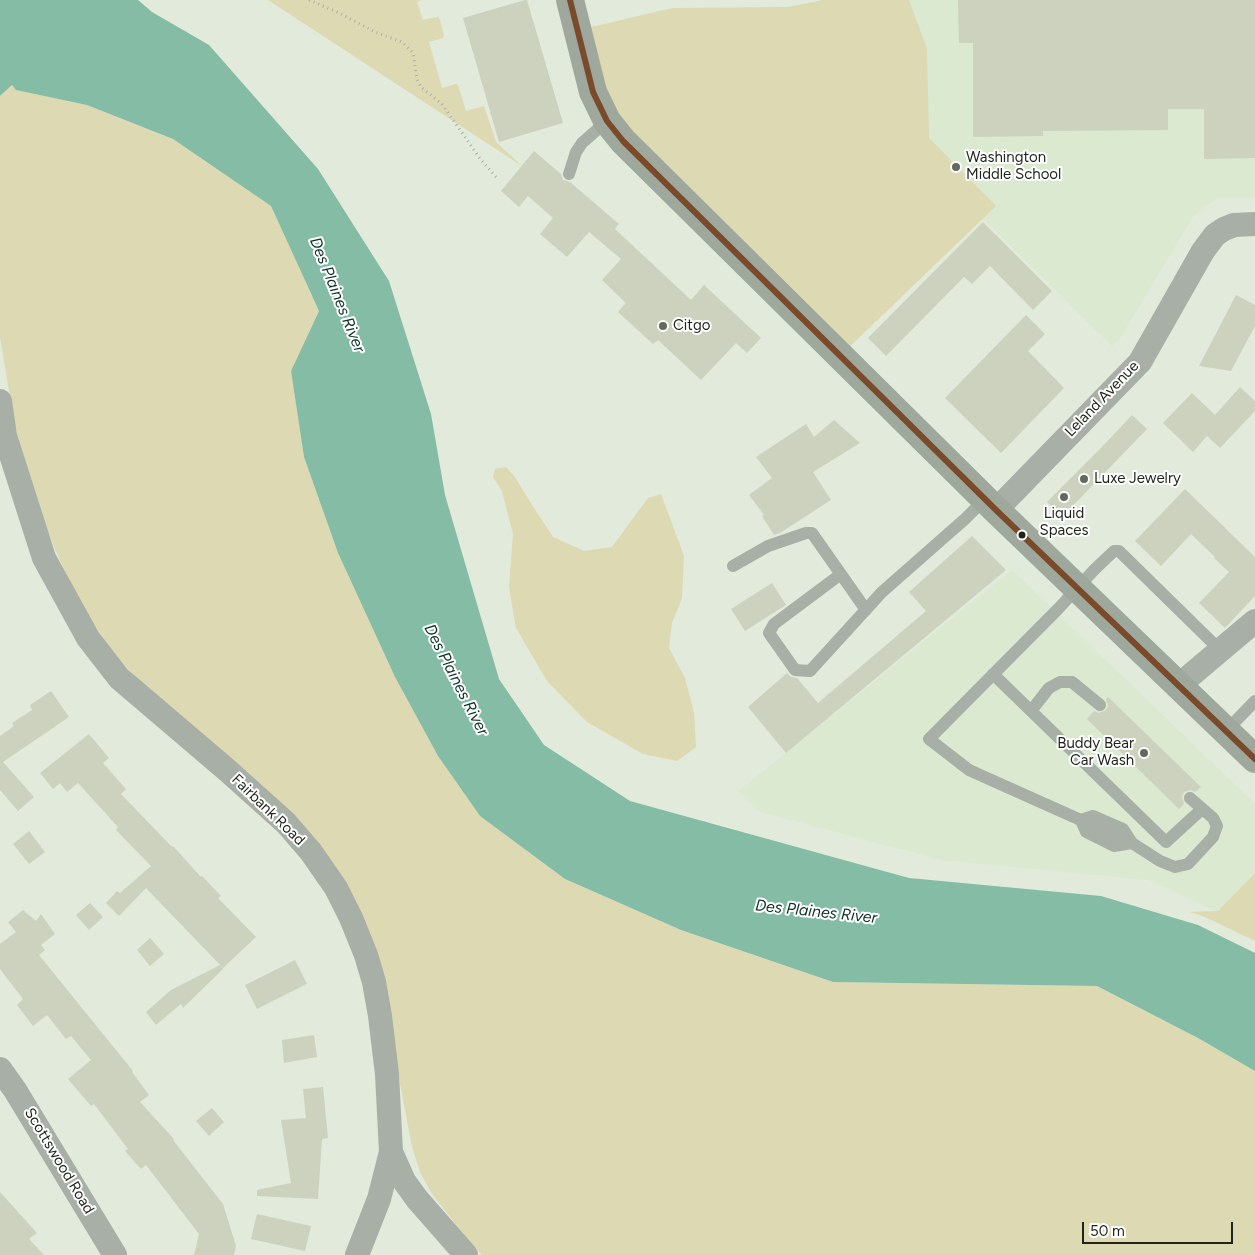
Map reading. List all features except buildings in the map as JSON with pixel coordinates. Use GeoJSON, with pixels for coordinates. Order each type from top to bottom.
{"type":"FeatureCollection","features":[{"type":"Feature","properties":{"kind":"main road"},"geometry":{"type":"LineString","coordinates":[[570,0],[594,92],[607,121],[630,148],[990,504],[1255,759]]}},
{"type":"Feature","properties":{"kind":"street","name":"Leland Avenue"},"geometry":{"type":"LineString","coordinates":[[990,504],[1140,362],[1203,251],[1215,235],[1234,225],[1255,224]]}},
{"type":"Feature","properties":{"kind":"street","name":"Fairbank Road"},"geometry":{"type":"LineString","coordinates":[[0,401],[5,436],[44,558],[88,638],[119,678],[286,823],[311,852],[340,896],[366,955],[374,982],[387,1074],[391,1152],[404,1180],[417,1199],[466,1255]]}},
{"type":"Feature","properties":{"kind":"street"},"geometry":{"type":"LineString","coordinates":[[1178,686],[1255,621]]}},
{"type":"Feature","properties":{"kind":"street","name":"Scottswood Road"},"geometry":{"type":"LineString","coordinates":[[0,1069],[15,1090],[115,1255]]}},
{"type":"Feature","properties":{"kind":"street"},"geometry":{"type":"LineString","coordinates":[[357,1255],[379,1199],[391,1152]]}},
{"type":"Feature","properties":{"kind":"lane"},"geometry":{"type":"LineString","coordinates":[[568,174],[576,152],[607,121]]}},
{"type":"Feature","properties":{"kind":"lane"},"geometry":{"type":"LineString","coordinates":[[841,574],[774,624],[769,633],[795,670],[810,671],[882,592],[946,536],[990,504]]}},
{"type":"Feature","properties":{"kind":"lane"},"geometry":{"type":"LineString","coordinates":[[733,566],[768,546],[806,533],[812,533],[866,610]]}},
{"type":"Feature","properties":{"kind":"lane"},"geometry":{"type":"LineString","coordinates":[[1190,798],[1213,818],[1217,826],[1213,837],[1188,864],[1175,867],[1160,861],[1132,843],[969,770],[928,739],[1114,551],[1119,551],[1220,650]]}},
{"type":"Feature","properties":{"kind":"lane"},"geometry":{"type":"LineString","coordinates":[[993,674],[1166,842],[1202,809]]}},
{"type":"Feature","properties":{"kind":"lane"},"geometry":{"type":"LineString","coordinates":[[1031,711],[1049,688],[1060,682],[1072,682],[1100,705]]}},
{"type":"Feature","properties":{"kind":"lane"},"geometry":{"type":"LineString","coordinates":[[1226,731],[1255,702]]}},
{"type":"Feature","properties":{"kind":"path"},"geometry":{"type":"LineString","coordinates":[[309,0],[375,32],[402,42],[413,53],[417,79],[421,87],[442,104],[481,160],[497,178]]}},
{"type":"Feature","properties":{"kind":"shaded area"},"geometry":{"type":"Polygon","coordinates":[[[268,0],[422,0],[417,2],[423,20],[439,17],[444,35],[443,38],[429,42],[442,88],[458,85],[466,111],[484,106],[496,142],[522,166],[268,0]]]}},
{"type":"Feature","properties":{"kind":"shaded area","name":"Washington Middle School"},"geometry":{"type":"Polygon","coordinates":[[[823,0],[1255,0],[1255,198],[1217,198],[1194,215],[1119,340],[1112,346],[983,219],[843,353],[672,8],[788,7],[823,0]]]}},
{"type":"Feature","properties":{"kind":"shaded area"},"geometry":{"type":"Polygon","coordinates":[[[823,0],[909,0],[927,49],[929,138],[996,206],[843,353],[625,136],[583,29],[672,8],[788,7],[823,0]]]}},
{"type":"Feature","properties":{"kind":"shaded area"},"geometry":{"type":"Polygon","coordinates":[[[12,85],[17,90],[87,105],[173,139],[271,206],[319,311],[291,371],[304,457],[338,553],[395,677],[438,756],[480,816],[565,879],[681,930],[833,982],[1097,986],[1198,1038],[1255,1071],[1255,1255],[482,1255],[432,1194],[420,1172],[412,1147],[398,1072],[349,893],[124,665],[86,613],[71,585],[48,533],[24,462],[15,426],[0,337],[0,96],[12,85]]]}},
{"type":"Feature","properties":{"kind":"shaded area"},"geometry":{"type":"Polygon","coordinates":[[[506,467],[515,477],[553,537],[584,551],[612,547],[648,498],[661,494],[684,556],[682,598],[672,623],[669,648],[685,678],[694,713],[696,747],[677,761],[643,754],[587,722],[547,681],[516,628],[509,587],[513,534],[502,491],[493,477],[495,469],[506,467]]]}},
{"type":"Feature","properties":{"kind":"shaded area"},"geometry":{"type":"Polygon","coordinates":[[[1012,570],[1255,804],[1255,873],[1218,912],[1149,880],[941,860],[758,811],[739,791],[1012,570]]]}},
{"type":"Feature","properties":{"kind":"shaded area"},"geometry":{"type":"Polygon","coordinates":[[[1255,873],[1255,941],[1205,917],[1190,912],[1218,911],[1255,873]]]}},
{"type":"Feature","properties":{"kind":"water","name":"Des Plaines River"},"geometry":{"type":"Polygon","coordinates":[[[0,0],[138,0],[152,12],[209,45],[318,169],[389,281],[431,414],[445,495],[499,679],[544,745],[630,801],[909,878],[1101,896],[1198,925],[1255,953],[1255,1071],[1198,1038],[1097,986],[833,982],[681,930],[565,879],[480,816],[438,756],[395,677],[338,553],[304,457],[291,371],[319,311],[271,206],[173,139],[87,105],[16,90],[12,85],[0,96],[0,0]]]}},
{"type":"Feature","properties":{"kind":"transit line"},"geometry":{"type":"LineString","coordinates":[[570,0],[593,92],[607,121],[623,141],[996,510],[1255,759]]}},
{"type":"Feature","properties":{"kind":"place","name":"Washington Middle School"},"geometry":{"type":"Point","coordinates":[956,167]}},
{"type":"Feature","properties":{"kind":"place","name":"Citgo"},"geometry":{"type":"Point","coordinates":[663,326]}},
{"type":"Feature","properties":{"kind":"place","name":"Luxe Jewelry"},"geometry":{"type":"Point","coordinates":[1084,479]}},
{"type":"Feature","properties":{"kind":"place","name":"Liquid Spaces"},"geometry":{"type":"Point","coordinates":[1064,497]}},
{"type":"Feature","properties":{"kind":"place","name":"Buddy Bear Car Wash"},"geometry":{"type":"Point","coordinates":[1144,753]}}]}
